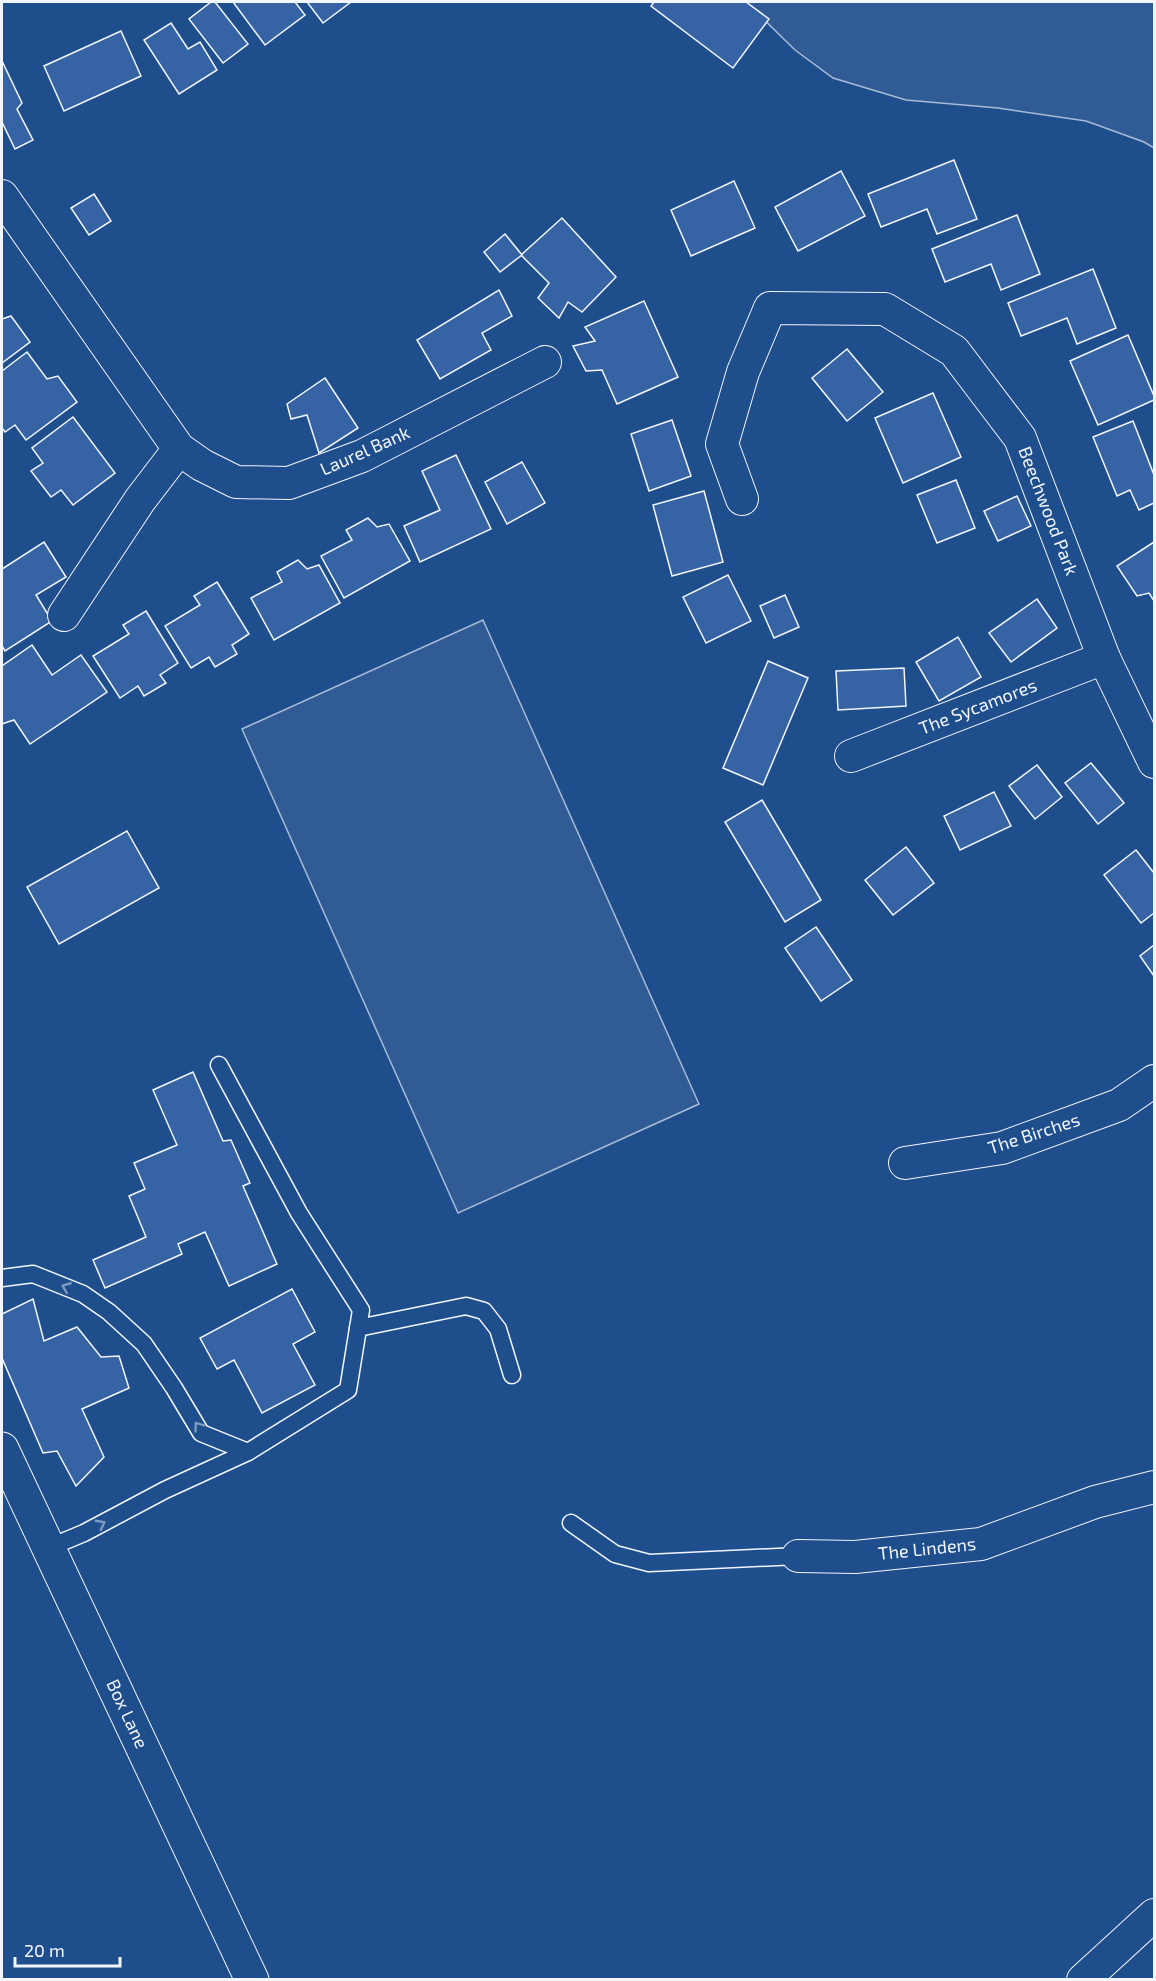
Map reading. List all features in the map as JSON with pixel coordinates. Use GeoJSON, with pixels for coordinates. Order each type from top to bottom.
{"type":"FeatureCollection","features":[{"type":"Feature","properties":{"kind":"main road","name":"Box Lane"},"geometry":{"type":"LineString","coordinates":[[2,1449],[252,1980]]}},
{"type":"Feature","properties":{"kind":"street","name":"Laurel Bank"},"geometry":{"type":"LineString","coordinates":[[2,196],[179,449],[202,465],[236,482],[289,483],[362,456],[545,362]]}},
{"type":"Feature","properties":{"kind":"street","name":"Beechwood Park"},"geometry":{"type":"LineString","coordinates":[[742,499],[722,444],[743,372],[770,308],[885,309],[954,351],[1020,438],[1104,658],[1155,762]]}},
{"type":"Feature","properties":{"kind":"street"},"geometry":{"type":"LineString","coordinates":[[64,615],[140,500],[179,449]]}},
{"type":"Feature","properties":{"kind":"street","name":"The Sycamores"},"geometry":{"type":"LineString","coordinates":[[851,756],[1104,658]]}},
{"type":"Feature","properties":{"kind":"street","name":"The Birches"},"geometry":{"type":"LineString","coordinates":[[905,1163],[1002,1148],[1119,1105],[1155,1081]]}},
{"type":"Feature","properties":{"kind":"street","name":"The Lindens"},"geometry":{"type":"LineString","coordinates":[[798,1556],[855,1557],[981,1544],[1095,1502],[1155,1487]]}},
{"type":"Feature","properties":{"kind":"street"},"geometry":{"type":"LineString","coordinates":[[1083,1980],[1155,1915]]}},
{"type":"Feature","properties":{"kind":"lane"},"geometry":{"type":"LineString","coordinates":[[48,1548],[84,1533],[165,1490],[248,1452],[348,1390],[361,1310],[298,1213],[219,1065]]}},
{"type":"Feature","properties":{"kind":"lane"},"geometry":{"type":"LineString","coordinates":[[2,1278],[33,1274],[83,1294],[109,1312],[144,1344],[201,1433],[248,1452]]}},
{"type":"Feature","properties":{"kind":"lane"},"geometry":{"type":"LineString","coordinates":[[358,1328],[466,1306],[484,1311],[498,1329],[512,1375]]}},
{"type":"Feature","properties":{"kind":"lane"},"geometry":{"type":"LineString","coordinates":[[571,1523],[615,1554],[649,1563],[798,1556]]}},
{"type":"Feature","properties":{"kind":"shaded area"},"geometry":{"type":"Polygon","coordinates":[[[746,2],[1154,2],[1154,148],[1144,142],[1086,121],[998,108],[906,100],[833,78],[795,50],[746,2]]]}},
{"type":"Feature","properties":{"kind":"shaded area"},"geometry":{"type":"Polygon","coordinates":[[[483,620],[699,1104],[458,1213],[242,729],[483,620]]]}},
{"type":"Feature","properties":{"kind":"building"},"geometry":{"type":"Polygon","coordinates":[[[211,2],[215,2],[248,44],[223,63],[189,19],[211,2]]]}},
{"type":"Feature","properties":{"kind":"building"},"geometry":{"type":"Polygon","coordinates":[[[233,2],[295,2],[305,15],[265,45],[233,2]]]}},
{"type":"Feature","properties":{"kind":"building"},"geometry":{"type":"Polygon","coordinates":[[[307,2],[351,2],[323,23],[307,2]]]}},
{"type":"Feature","properties":{"kind":"building"},"geometry":{"type":"Polygon","coordinates":[[[654,2],[746,2],[769,19],[733,68],[651,6],[654,2]]]}},
{"type":"Feature","properties":{"kind":"building"},"geometry":{"type":"Polygon","coordinates":[[[171,23],[188,49],[200,42],[217,70],[179,94],[144,40],[171,23]]]}},
{"type":"Feature","properties":{"kind":"building"},"geometry":{"type":"Polygon","coordinates":[[[121,31],[141,76],[64,111],[44,66],[121,31]]]}},
{"type":"Feature","properties":{"kind":"building"},"geometry":{"type":"Polygon","coordinates":[[[2,61],[22,103],[17,109],[33,140],[15,149],[2,122],[2,61]]]}},
{"type":"Feature","properties":{"kind":"building"},"geometry":{"type":"Polygon","coordinates":[[[954,160],[977,219],[937,234],[927,209],[881,227],[868,194],[954,160]]]}},
{"type":"Feature","properties":{"kind":"building"},"geometry":{"type":"Polygon","coordinates":[[[841,171],[865,216],[798,251],[775,207],[841,171]]]}},
{"type":"Feature","properties":{"kind":"building"},"geometry":{"type":"Polygon","coordinates":[[[734,181],[755,228],[691,256],[671,210],[734,181]]]}},
{"type":"Feature","properties":{"kind":"building"},"geometry":{"type":"Polygon","coordinates":[[[94,194],[111,221],[89,235],[71,208],[94,194]]]}},
{"type":"Feature","properties":{"kind":"building"},"geometry":{"type":"Polygon","coordinates":[[[1017,215],[1040,274],[1001,290],[991,264],[945,282],[932,249],[1017,215]]]}},
{"type":"Feature","properties":{"kind":"building"},"geometry":{"type":"Polygon","coordinates":[[[562,218],[616,277],[582,312],[568,302],[559,318],[538,298],[549,283],[521,255],[562,218]]]}},
{"type":"Feature","properties":{"kind":"building"},"geometry":{"type":"Polygon","coordinates":[[[505,234],[522,255],[500,272],[484,252],[505,234]]]}},
{"type":"Feature","properties":{"kind":"building"},"geometry":{"type":"Polygon","coordinates":[[[1093,269],[1116,328],[1077,344],[1067,318],[1021,336],[1008,303],[1093,269]]]}},
{"type":"Feature","properties":{"kind":"building"},"geometry":{"type":"Polygon","coordinates":[[[499,290],[512,316],[482,333],[491,350],[440,379],[417,340],[499,290]]]}},
{"type":"Feature","properties":{"kind":"building"},"geometry":{"type":"Polygon","coordinates":[[[644,301],[678,377],[617,404],[602,370],[586,371],[573,346],[595,341],[585,327],[644,301]]]}},
{"type":"Feature","properties":{"kind":"building"},"geometry":{"type":"Polygon","coordinates":[[[11,316],[30,342],[2,363],[2,319],[11,316]]]}},
{"type":"Feature","properties":{"kind":"building"},"geometry":{"type":"Polygon","coordinates":[[[1128,335],[1154,400],[1098,425],[1070,361],[1128,335]]]}},
{"type":"Feature","properties":{"kind":"building"},"geometry":{"type":"Polygon","coordinates":[[[847,349],[883,392],[847,421],[812,378],[847,349]]]}},
{"type":"Feature","properties":{"kind":"building"},"geometry":{"type":"Polygon","coordinates":[[[27,352],[47,379],[58,376],[77,402],[26,440],[15,425],[5,432],[2,428],[2,371],[27,352]]]}},
{"type":"Feature","properties":{"kind":"building"},"geometry":{"type":"Polygon","coordinates":[[[325,378],[358,428],[319,453],[307,415],[291,419],[287,404],[325,378]]]}},
{"type":"Feature","properties":{"kind":"building"},"geometry":{"type":"Polygon","coordinates":[[[933,393],[961,457],[903,483],[875,418],[933,393]]]}},
{"type":"Feature","properties":{"kind":"building"},"geometry":{"type":"Polygon","coordinates":[[[73,417],[115,473],[73,505],[61,490],[51,497],[31,471],[43,463],[32,448],[73,417]]]}},
{"type":"Feature","properties":{"kind":"building"},"geometry":{"type":"Polygon","coordinates":[[[672,420],[691,476],[649,491],[631,434],[672,420]]]}},
{"type":"Feature","properties":{"kind":"building"},"geometry":{"type":"Polygon","coordinates":[[[1133,421],[1154,475],[1154,503],[1139,510],[1130,490],[1117,496],[1093,437],[1133,421]]]}},
{"type":"Feature","properties":{"kind":"building"},"geometry":{"type":"Polygon","coordinates":[[[456,455],[491,529],[420,562],[404,526],[440,510],[422,471],[456,455]]]}},
{"type":"Feature","properties":{"kind":"building"},"geometry":{"type":"Polygon","coordinates":[[[522,462],[545,503],[507,524],[485,482],[522,462]]]}},
{"type":"Feature","properties":{"kind":"building"},"geometry":{"type":"Polygon","coordinates":[[[956,480],[975,528],[937,543],[917,495],[956,480]]]}},
{"type":"Feature","properties":{"kind":"building"},"geometry":{"type":"Polygon","coordinates":[[[704,491],[723,562],[672,576],[653,505],[704,491]]]}},
{"type":"Feature","properties":{"kind":"building"},"geometry":{"type":"Polygon","coordinates":[[[1017,496],[1031,526],[998,541],[984,511],[1017,496]]]}},
{"type":"Feature","properties":{"kind":"building"},"geometry":{"type":"Polygon","coordinates":[[[368,518],[377,527],[389,524],[410,561],[344,598],[321,556],[352,540],[346,530],[368,518]]]}},
{"type":"Feature","properties":{"kind":"building"},"geometry":{"type":"Polygon","coordinates":[[[44,542],[66,577],[36,595],[52,621],[5,651],[2,646],[2,569],[44,542]]]}},
{"type":"Feature","properties":{"kind":"building"},"geometry":{"type":"Polygon","coordinates":[[[1154,542],[1154,601],[1149,593],[1137,596],[1117,566],[1154,542]]]}},
{"type":"Feature","properties":{"kind":"building"},"geometry":{"type":"Polygon","coordinates":[[[298,560],[307,569],[319,565],[340,603],[274,640],[251,598],[282,582],[277,572],[298,560]]]}},
{"type":"Feature","properties":{"kind":"building"},"geometry":{"type":"Polygon","coordinates":[[[728,575],[751,621],[706,643],[683,597],[728,575]]]}},
{"type":"Feature","properties":{"kind":"building"},"geometry":{"type":"Polygon","coordinates":[[[217,582],[249,634],[232,645],[237,654],[215,667],[209,657],[191,668],[165,626],[200,605],[194,596],[217,582]]]}},
{"type":"Feature","properties":{"kind":"building"},"geometry":{"type":"Polygon","coordinates":[[[785,595],[799,627],[774,638],[760,606],[785,595]]]}},
{"type":"Feature","properties":{"kind":"building"},"geometry":{"type":"Polygon","coordinates":[[[1037,599],[1057,628],[1011,662],[989,633],[1037,599]]]}},
{"type":"Feature","properties":{"kind":"building"},"geometry":{"type":"Polygon","coordinates":[[[146,611],[178,663],[160,675],[166,683],[144,696],[138,686],[120,698],[93,656],[129,634],[123,625],[146,611]]]}},
{"type":"Feature","properties":{"kind":"building"},"geometry":{"type":"Polygon","coordinates":[[[958,637],[981,677],[939,701],[916,662],[958,637]]]}},
{"type":"Feature","properties":{"kind":"building"},"geometry":{"type":"Polygon","coordinates":[[[32,645],[52,675],[81,655],[107,692],[30,744],[14,720],[2,724],[2,666],[32,645]]]}},
{"type":"Feature","properties":{"kind":"building"},"geometry":{"type":"Polygon","coordinates":[[[768,661],[808,678],[763,785],[723,768],[768,661]]]}},
{"type":"Feature","properties":{"kind":"building"},"geometry":{"type":"Polygon","coordinates":[[[904,668],[906,706],[838,710],[836,671],[904,668]]]}},
{"type":"Feature","properties":{"kind":"building"},"geometry":{"type":"Polygon","coordinates":[[[1091,763],[1124,803],[1098,824],[1065,783],[1091,763]]]}},
{"type":"Feature","properties":{"kind":"building"},"geometry":{"type":"Polygon","coordinates":[[[1037,765],[1062,797],[1035,819],[1009,786],[1037,765]]]}},
{"type":"Feature","properties":{"kind":"building"},"geometry":{"type":"Polygon","coordinates":[[[994,792],[1011,826],[960,850],[944,816],[994,792]]]}},
{"type":"Feature","properties":{"kind":"building"},"geometry":{"type":"Polygon","coordinates":[[[762,800],[821,900],[785,922],[725,822],[762,800]]]}},
{"type":"Feature","properties":{"kind":"building"},"geometry":{"type":"Polygon","coordinates":[[[127,831],[159,888],[59,944],[27,887],[127,831]]]}},
{"type":"Feature","properties":{"kind":"building"},"geometry":{"type":"Polygon","coordinates":[[[906,847],[934,883],[893,915],[865,880],[906,847]]]}},
{"type":"Feature","properties":{"kind":"building"},"geometry":{"type":"Polygon","coordinates":[[[1136,850],[1154,873],[1154,913],[1141,923],[1104,875],[1136,850]]]}},
{"type":"Feature","properties":{"kind":"building"},"geometry":{"type":"Polygon","coordinates":[[[816,927],[852,980],[821,1001],[785,948],[816,927]]]}},
{"type":"Feature","properties":{"kind":"building"},"geometry":{"type":"Polygon","coordinates":[[[1154,945],[1154,976],[1140,956],[1154,945]]]}},
{"type":"Feature","properties":{"kind":"building"},"geometry":{"type":"Polygon","coordinates":[[[193,1072],[223,1141],[231,1140],[250,1183],[243,1186],[277,1264],[229,1286],[205,1232],[178,1244],[182,1254],[105,1288],[93,1260],[146,1237],[129,1196],[145,1189],[134,1163],[177,1145],[153,1090],[193,1072]]]}},
{"type":"Feature","properties":{"kind":"building"},"geometry":{"type":"Polygon","coordinates":[[[292,1289],[315,1332],[293,1344],[315,1385],[262,1413],[234,1360],[217,1369],[200,1338],[292,1289]]]}},
{"type":"Feature","properties":{"kind":"building"},"geometry":{"type":"Polygon","coordinates":[[[33,1299],[44,1341],[77,1327],[101,1357],[119,1356],[129,1388],[82,1409],[104,1457],[76,1486],[57,1451],[43,1453],[2,1358],[2,1314],[33,1299]]]}}]}
